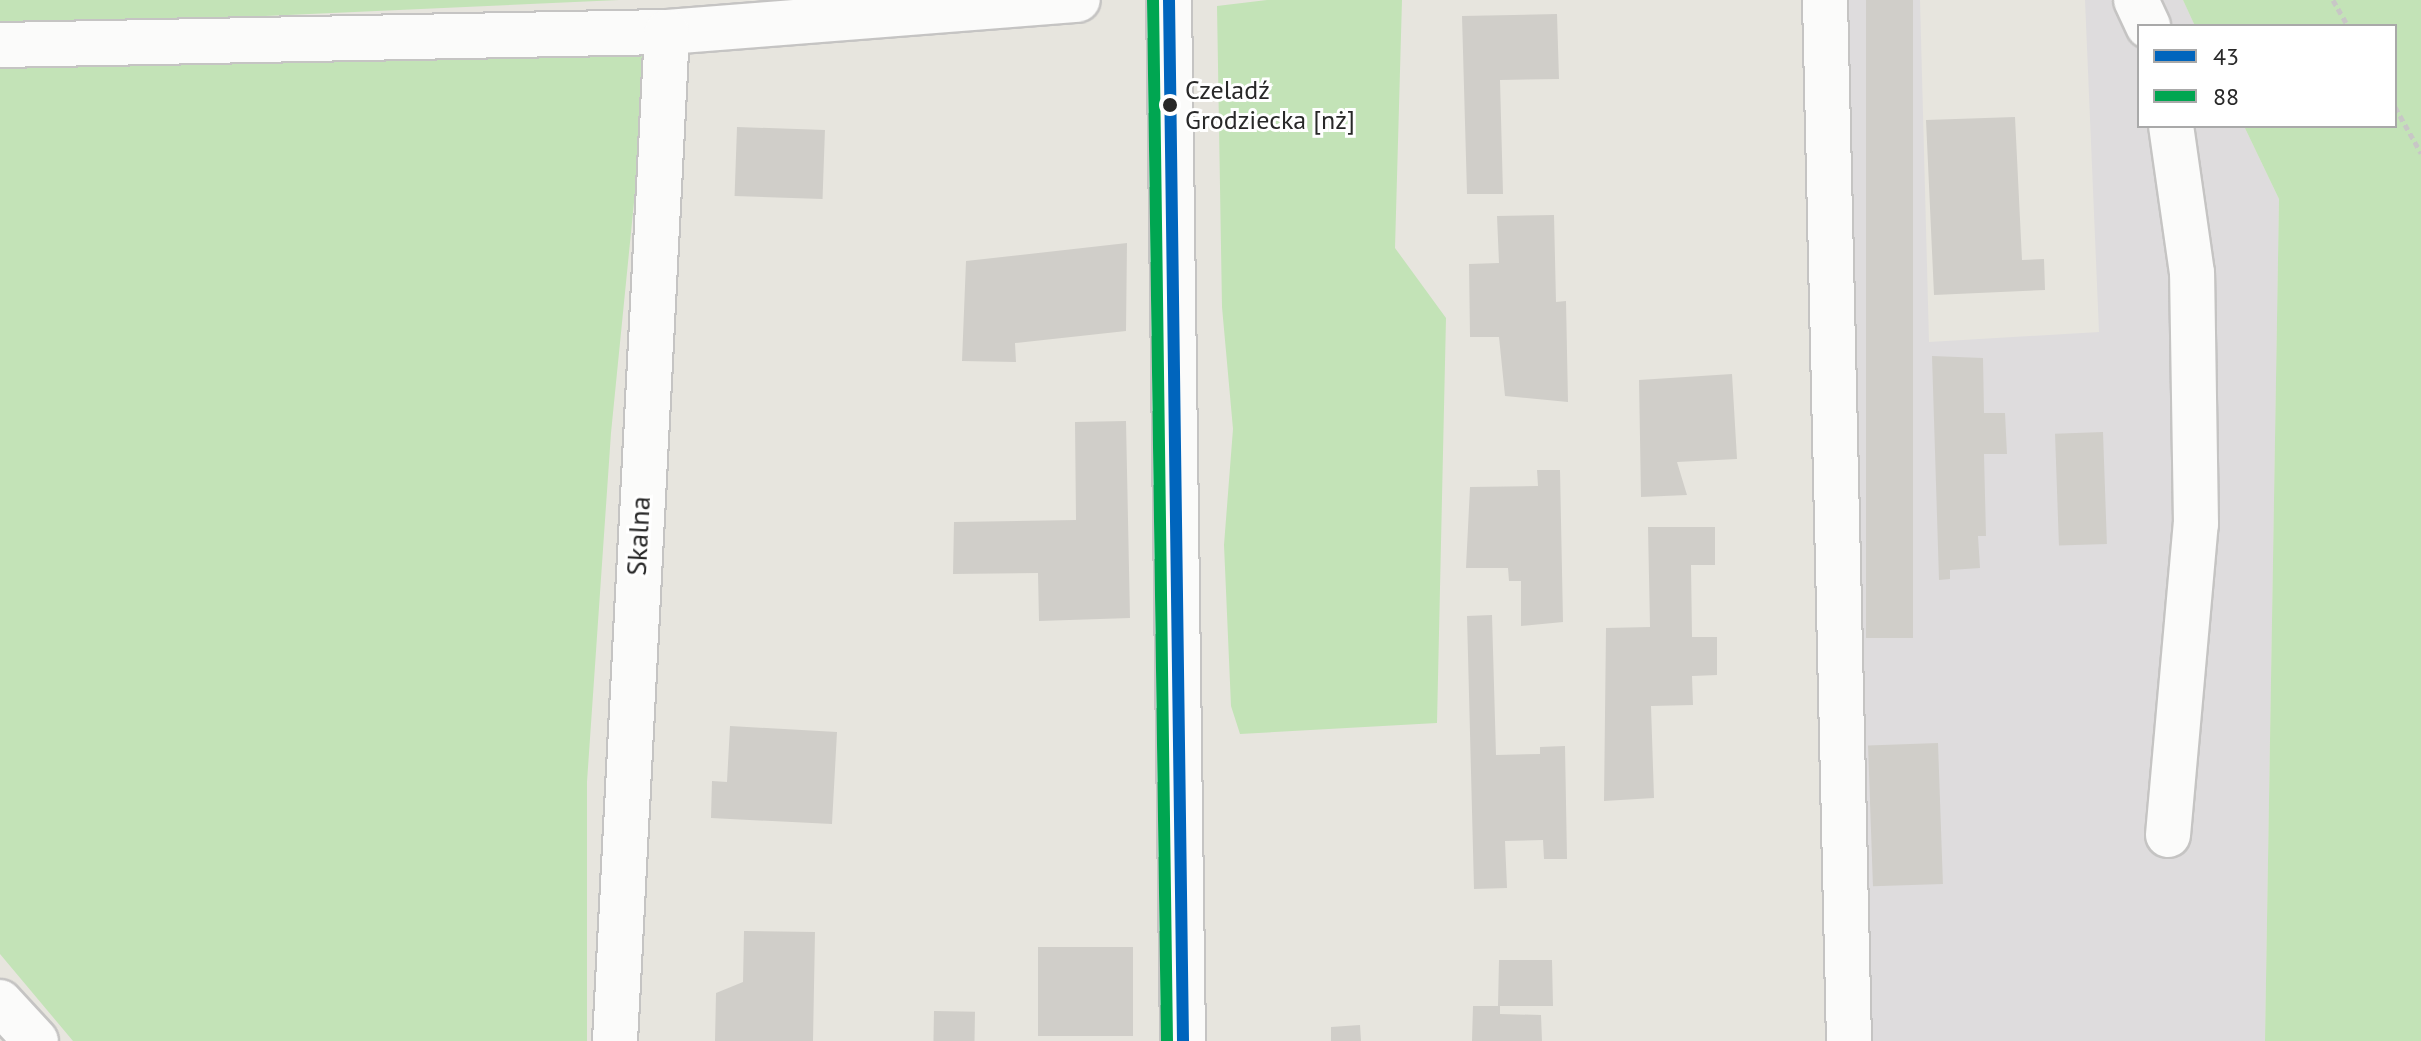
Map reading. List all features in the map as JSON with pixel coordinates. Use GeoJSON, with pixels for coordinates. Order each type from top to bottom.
{"type":"FeatureCollection","features":[{"type":"Feature","properties":{"kind":"street"},"geometry":{"type":"LineString","coordinates":[[0,45],[667,32],[1078,0]]}},
{"type":"Feature","properties":{"kind":"street"},"geometry":{"type":"LineString","coordinates":[[1169,0],[1183,1041]]}},
{"type":"Feature","properties":{"kind":"street"},"geometry":{"type":"LineString","coordinates":[[1825,0],[1849,1041]]}},
{"type":"Feature","properties":{"kind":"street"},"geometry":{"type":"LineString","coordinates":[[2136,0],[2147,24]]}},
{"type":"Feature","properties":{"kind":"street","name":"Skalna"},"geometry":{"type":"LineString","coordinates":[[615,1041],[667,32]]}},
{"type":"Feature","properties":{"kind":"street"},"geometry":{"type":"LineString","coordinates":[[2168,835],[2196,524],[2192,273],[2171,128]]}},
{"type":"Feature","properties":{"kind":"street"},"geometry":{"type":"LineString","coordinates":[[0,1002],[36,1041]]}},
{"type":"Feature","properties":{"kind":"path"},"geometry":{"type":"LineString","coordinates":[[2333,0],[2347,24]]}},
{"type":"Feature","properties":{"kind":"path"},"geometry":{"type":"LineString","coordinates":[[2397,111],[2421,153]]}},
{"type":"Feature","properties":{"kind":"shaded area"},"geometry":{"type":"Polygon","coordinates":[[[1841,0],[1920,0],[1929,342],[2099,332],[2085,0],[2183,0],[2194,24],[2137,24],[2137,128],[2245,128],[2279,199],[2265,1041],[1869,1041],[1841,0]]]}},
{"type":"Feature","properties":{"kind":"green space"},"geometry":{"type":"Polygon","coordinates":[[[0,0],[619,0],[0,28],[0,0]]]}},
{"type":"Feature","properties":{"kind":"green space"},"geometry":{"type":"Polygon","coordinates":[[[1267,0],[1402,0],[1395,248],[1446,318],[1437,723],[1240,734],[1231,706],[1224,545],[1233,429],[1222,307],[1217,6],[1267,0]]]}},
{"type":"Feature","properties":{"kind":"green space"},"geometry":{"type":"Polygon","coordinates":[[[2183,0],[2421,0],[2421,1041],[2265,1041],[2279,199],[2245,128],[2397,128],[2397,24],[2194,24],[2183,0]]]}},
{"type":"Feature","properties":{"kind":"green space"},"geometry":{"type":"Polygon","coordinates":[[[649,52],[611,433],[587,782],[587,1041],[73,1041],[0,954],[0,64],[649,52]]]}},
{"type":"Feature","properties":{"kind":"building"},"geometry":{"type":"Polygon","coordinates":[[[1866,0],[1913,0],[1913,638],[1866,638],[1866,0]]]}},
{"type":"Feature","properties":{"kind":"building"},"geometry":{"type":"Polygon","coordinates":[[[1557,14],[1559,79],[1500,80],[1503,194],[1467,194],[1462,16],[1557,14]]]}},
{"type":"Feature","properties":{"kind":"building"},"geometry":{"type":"Polygon","coordinates":[[[2015,117],[2022,260],[2044,259],[2045,290],[1934,295],[1926,120],[2015,117]]]}},
{"type":"Feature","properties":{"kind":"building"},"geometry":{"type":"Polygon","coordinates":[[[737,127],[825,130],[823,199],[735,196],[737,127]]]}},
{"type":"Feature","properties":{"kind":"building"},"geometry":{"type":"Polygon","coordinates":[[[1554,215],[1556,302],[1566,301],[1568,402],[1505,396],[1499,337],[1470,337],[1469,264],[1499,263],[1497,216],[1554,215]]]}},
{"type":"Feature","properties":{"kind":"building"},"geometry":{"type":"Polygon","coordinates":[[[1127,243],[1126,331],[1015,343],[1016,362],[962,361],[966,261],[1127,243]]]}},
{"type":"Feature","properties":{"kind":"building"},"geometry":{"type":"Polygon","coordinates":[[[1932,356],[1983,358],[1984,413],[2005,413],[2007,454],[1984,454],[1986,536],[1978,536],[1980,568],[1950,570],[1950,579],[1939,580],[1932,356]]]}},
{"type":"Feature","properties":{"kind":"building"},"geometry":{"type":"Polygon","coordinates":[[[1732,374],[1737,459],[1677,462],[1687,495],[1641,497],[1639,380],[1732,374]]]}},
{"type":"Feature","properties":{"kind":"building"},"geometry":{"type":"Polygon","coordinates":[[[1126,421],[1130,618],[1039,621],[1038,573],[953,574],[954,522],[1076,520],[1075,422],[1126,421]]]}},
{"type":"Feature","properties":{"kind":"building"},"geometry":{"type":"Polygon","coordinates":[[[2103,432],[2107,544],[2059,546],[2055,434],[2103,432]]]}},
{"type":"Feature","properties":{"kind":"building"},"geometry":{"type":"Polygon","coordinates":[[[1537,470],[1560,470],[1563,622],[1521,626],[1521,581],[1509,581],[1508,568],[1466,568],[1470,487],[1538,486],[1537,470]]]}},
{"type":"Feature","properties":{"kind":"building"},"geometry":{"type":"Polygon","coordinates":[[[1648,527],[1715,527],[1715,565],[1691,565],[1692,637],[1717,637],[1717,675],[1692,676],[1693,705],[1651,706],[1654,798],[1604,801],[1606,628],[1650,627],[1648,527]]]}},
{"type":"Feature","properties":{"kind":"building"},"geometry":{"type":"Polygon","coordinates":[[[1492,615],[1496,755],[1540,754],[1540,747],[1565,746],[1567,859],[1544,859],[1543,840],[1505,841],[1507,888],[1474,889],[1467,616],[1492,615]]]}},
{"type":"Feature","properties":{"kind":"building"},"geometry":{"type":"Polygon","coordinates":[[[730,726],[837,732],[832,824],[711,818],[712,781],[727,782],[730,726]]]}},
{"type":"Feature","properties":{"kind":"building"},"geometry":{"type":"Polygon","coordinates":[[[1938,743],[1943,884],[1873,886],[1868,745],[1938,743]]]}},
{"type":"Feature","properties":{"kind":"building"},"geometry":{"type":"Polygon","coordinates":[[[744,931],[815,932],[813,1041],[715,1041],[716,993],[743,982],[744,931]]]}},
{"type":"Feature","properties":{"kind":"building"},"geometry":{"type":"Polygon","coordinates":[[[1038,947],[1133,947],[1133,1036],[1038,1036],[1038,947]]]}},
{"type":"Feature","properties":{"kind":"building"},"geometry":{"type":"Polygon","coordinates":[[[1499,960],[1552,960],[1553,1006],[1500,1006],[1500,1014],[1541,1015],[1542,1041],[1472,1041],[1473,1006],[1498,1006],[1499,960]]]}},
{"type":"Feature","properties":{"kind":"building"},"geometry":{"type":"Polygon","coordinates":[[[934,1011],[975,1012],[974,1041],[933,1041],[934,1011]]]}},
{"type":"Feature","properties":{"kind":"building"},"geometry":{"type":"Polygon","coordinates":[[[1360,1025],[1361,1041],[1331,1041],[1331,1027],[1360,1025]]]}},
{"type":"Feature","properties":{"kind":"transit line","name":"88"},"geometry":{"type":"LineString","coordinates":[[1153,0],[1167,1041]]}},
{"type":"Feature","properties":{"kind":"transit line","name":"43"},"geometry":{"type":"LineString","coordinates":[[1169,0],[1183,1041]]}},
{"type":"Feature","properties":{"kind":"place","name":"Czeladź Grodziecka [nż]"},"geometry":{"type":"Point","coordinates":[1170,105]}}]}
